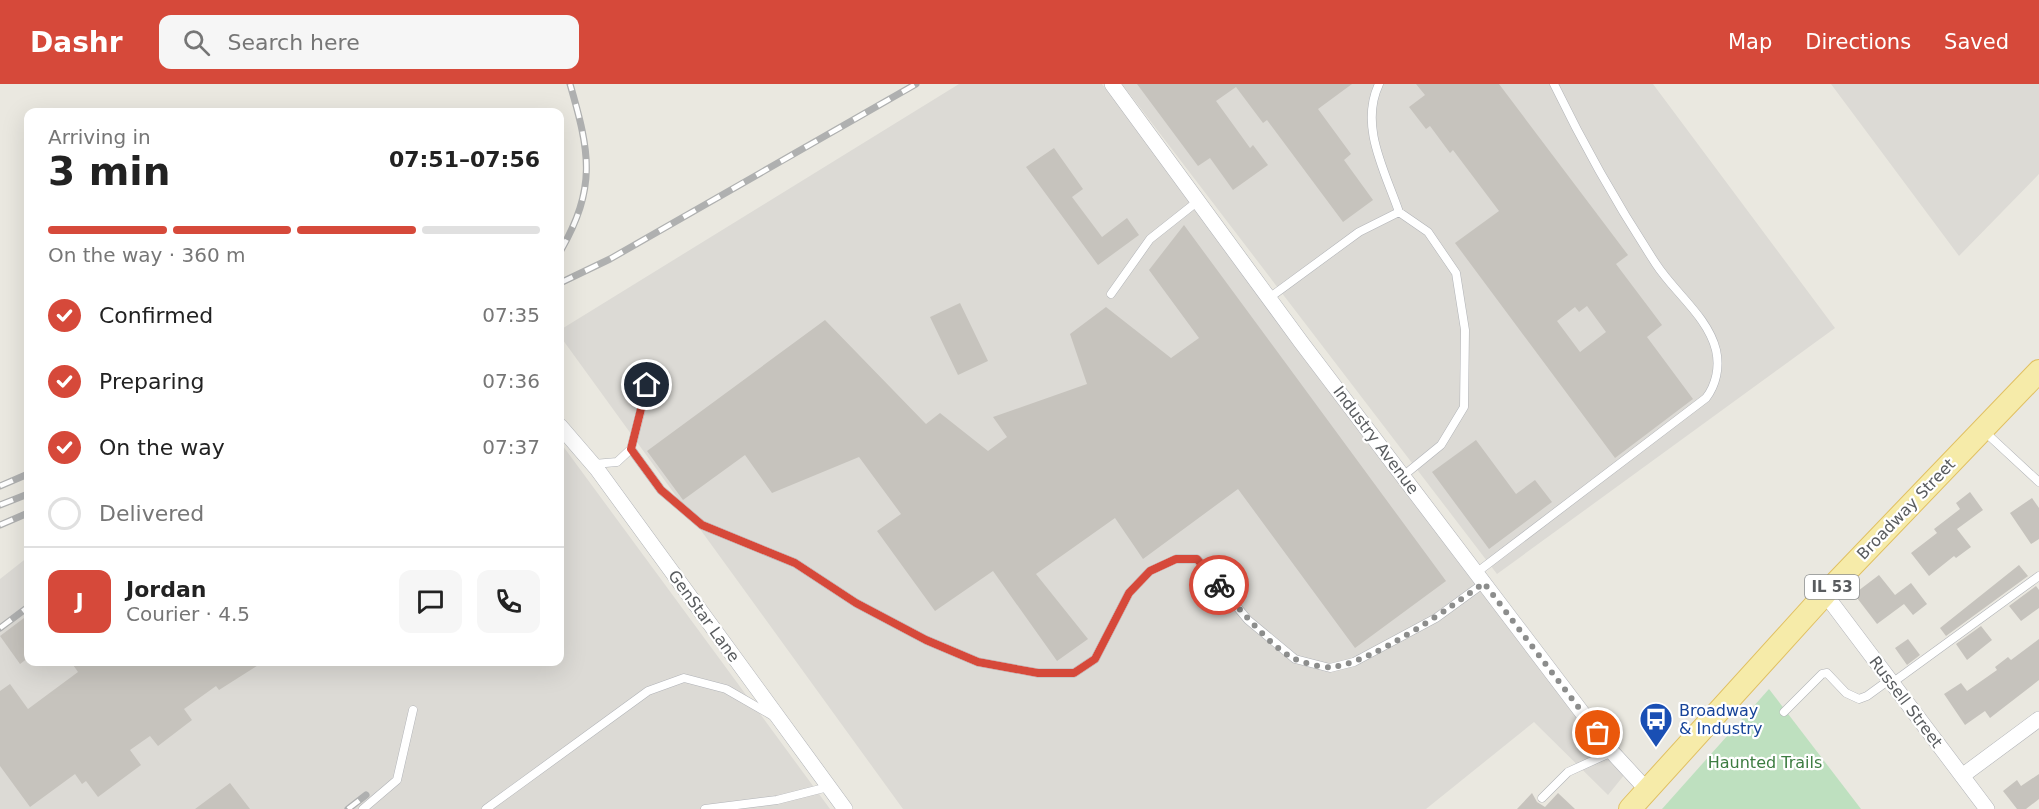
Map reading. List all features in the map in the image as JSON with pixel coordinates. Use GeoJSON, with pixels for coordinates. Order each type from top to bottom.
{"type":"FeatureCollection","features":[{"type":"Feature","properties":{"kind":"main road","name":"Broadway Street"},"geometry":{"type":"LineString","coordinates":[[1630,809],[1825,594],[2039,371]]}},
{"type":"Feature","properties":{"kind":"street","name":"Industry Avenue"},"geometry":{"type":"LineString","coordinates":[[1112,84],[1269,298],[1480,578],[1612,752],[1647,790]]}},
{"type":"Feature","properties":{"kind":"street","name":"GenStar Lane"},"geometry":{"type":"LineString","coordinates":[[564,431],[592,464],[844,809]]}},
{"type":"Feature","properties":{"kind":"street","name":"Russell Street"},"geometry":{"type":"LineString","coordinates":[[1825,594],[1987,809]]}},
{"type":"Feature","properties":{"kind":"street"},"geometry":{"type":"LineString","coordinates":[[1962,776],[2039,718]]}},
{"type":"Feature","properties":{"kind":"lane"},"geometry":{"type":"LineString","coordinates":[[1379,84],[1372,103],[1372,138],[1399,212],[1428,232],[1456,273],[1465,330],[1464,406],[1441,445],[1403,476]]}},
{"type":"Feature","properties":{"kind":"lane"},"geometry":{"type":"LineString","coordinates":[[631,449],[661,490],[702,525],[795,563],[856,603],[926,640],[978,662],[1038,673],[1074,673],[1095,659],[1129,593],[1150,571],[1176,559],[1197,559],[1248,620],[1295,659],[1330,668],[1354,662],[1436,618],[1480,578],[1706,398],[1714,388],[1716,351],[1707,329],[1659,268],[1635,232],[1554,84]]}},
{"type":"Feature","properties":{"kind":"lane"},"geometry":{"type":"LineString","coordinates":[[1111,294],[1150,239],[1198,201]]}},
{"type":"Feature","properties":{"kind":"lane"},"geometry":{"type":"LineString","coordinates":[[1269,298],[1359,232],[1399,212]]}},
{"type":"Feature","properties":{"kind":"lane"},"geometry":{"type":"LineString","coordinates":[[592,464],[617,462],[631,449],[652,367]]}},
{"type":"Feature","properties":{"kind":"lane"},"geometry":{"type":"LineString","coordinates":[[1982,429],[2039,482]]}},
{"type":"Feature","properties":{"kind":"lane"},"geometry":{"type":"LineString","coordinates":[[1784,712],[1822,674],[1827,673],[1846,693],[1859,699],[1867,696],[2039,576]]}},
{"type":"Feature","properties":{"kind":"lane"},"geometry":{"type":"LineString","coordinates":[[486,809],[648,691],[684,678],[726,689],[780,720]]}},
{"type":"Feature","properties":{"kind":"lane"},"geometry":{"type":"LineString","coordinates":[[363,809],[397,780],[413,710]]}},
{"type":"Feature","properties":{"kind":"lane"},"geometry":{"type":"LineString","coordinates":[[1542,798],[1568,772],[1612,752]]}},
{"type":"Feature","properties":{"kind":"lane"},"geometry":{"type":"LineString","coordinates":[[705,809],[777,800],[828,786]]}},
{"type":"Feature","properties":{"kind":"shaded area"},"geometry":{"type":"Polygon","coordinates":[[[959,84],[1102,84],[1629,769],[1608,795],[1534,722],[1426,809],[903,809],[564,342],[564,328],[959,84]]]}},
{"type":"Feature","properties":{"kind":"shaded area"},"geometry":{"type":"Polygon","coordinates":[[[1122,84],[1653,84],[1835,328],[1497,574],[1122,84]]]}},
{"type":"Feature","properties":{"kind":"shaded area"},"geometry":{"type":"Polygon","coordinates":[[[1831,84],[2039,84],[2039,174],[1959,256],[1831,84]]]}},
{"type":"Feature","properties":{"kind":"shaded area"},"geometry":{"type":"Polygon","coordinates":[[[564,447],[830,809],[0,809],[0,579],[24,560],[24,666],[564,666],[564,447]]]}},
{"type":"Feature","properties":{"kind":"green space","name":"Haunted Trails"},"geometry":{"type":"Polygon","coordinates":[[[1769,689],[1861,809],[1662,809],[1769,689]]]}},
{"type":"Feature","properties":{"kind":"building"},"geometry":{"type":"Polygon","coordinates":[[[1137,84],[1352,84],[1318,109],[1351,154],[1344,160],[1373,200],[1343,222],[1267,120],[1263,123],[1236,87],[1216,101],[1250,148],[1253,145],[1268,165],[1233,190],[1210,158],[1198,166],[1137,84]]]}},
{"type":"Feature","properties":{"kind":"building"},"geometry":{"type":"Polygon","coordinates":[[[1416,84],[1499,84],[1628,255],[1616,264],[1662,325],[1647,337],[1693,399],[1615,458],[1455,243],[1499,211],[1453,150],[1450,153],[1430,126],[1426,129],[1409,107],[1425,95],[1416,84]],[[1587,306],[1579,312],[1575,307],[1557,321],[1580,352],[1606,332],[1587,306]]]}},
{"type":"Feature","properties":{"kind":"building"},"geometry":{"type":"Polygon","coordinates":[[[1054,148],[1083,189],[1072,197],[1102,237],[1127,218],[1139,235],[1098,265],[1026,167],[1054,148]]]}},
{"type":"Feature","properties":{"kind":"building"},"geometry":{"type":"Polygon","coordinates":[[[1184,225],[1446,581],[1355,648],[1238,489],[1143,559],[1115,518],[1036,574],[1088,639],[1057,661],[993,571],[935,611],[877,531],[901,514],[859,457],[772,493],[745,455],[683,500],[647,451],[825,320],[926,424],[940,413],[988,451],[1007,437],[993,417],[1087,384],[1070,334],[1106,307],[1171,358],[1199,338],[1149,270],[1184,225]]]}},
{"type":"Feature","properties":{"kind":"building"},"geometry":{"type":"Polygon","coordinates":[[[960,303],[988,361],[958,375],[930,317],[960,303]]]}},
{"type":"Feature","properties":{"kind":"building"},"geometry":{"type":"Polygon","coordinates":[[[1476,440],[1516,494],[1535,480],[1552,502],[1489,549],[1432,472],[1476,440]]]}},
{"type":"Feature","properties":{"kind":"building"},"geometry":{"type":"Polygon","coordinates":[[[1970,492],[1983,510],[1957,529],[1971,547],[1956,558],[1954,556],[1929,576],[1911,553],[1937,533],[1934,529],[1960,509],[1956,503],[1970,492]]]}},
{"type":"Feature","properties":{"kind":"building"},"geometry":{"type":"Polygon","coordinates":[[[2032,498],[2039,508],[2039,539],[2031,544],[2010,513],[2032,498]]]}},
{"type":"Feature","properties":{"kind":"building"},"geometry":{"type":"Polygon","coordinates":[[[2019,565],[2028,576],[1946,636],[1940,628],[2019,565]]]}},
{"type":"Feature","properties":{"kind":"building"},"geometry":{"type":"Polygon","coordinates":[[[1879,575],[1895,595],[1911,583],[1927,604],[1913,615],[1904,604],[1877,624],[1854,594],[1879,575]]]}},
{"type":"Feature","properties":{"kind":"building"},"geometry":{"type":"Polygon","coordinates":[[[2036,586],[2039,590],[2039,608],[2021,621],[2009,606],[2036,586]]]}},
{"type":"Feature","properties":{"kind":"building"},"geometry":{"type":"Polygon","coordinates":[[[24,618],[24,661],[20,664],[0,636],[24,618]]]}},
{"type":"Feature","properties":{"kind":"building"},"geometry":{"type":"Polygon","coordinates":[[[1981,626],[1992,640],[1967,660],[1956,644],[1981,626]]]}},
{"type":"Feature","properties":{"kind":"building"},"geometry":{"type":"Polygon","coordinates":[[[1908,639],[1920,655],[1907,665],[1895,648],[1908,639]]]}},
{"type":"Feature","properties":{"kind":"building"},"geometry":{"type":"Polygon","coordinates":[[[2039,639],[2039,680],[1990,718],[1985,711],[1965,725],[1944,694],[1961,683],[1967,691],[1997,670],[1995,667],[2008,657],[2011,660],[2039,639]]]}},
{"type":"Feature","properties":{"kind":"building"},"geometry":{"type":"Polygon","coordinates":[[[74,666],[257,666],[219,690],[216,686],[184,709],[192,720],[158,746],[150,736],[130,750],[141,765],[98,797],[86,781],[82,784],[75,774],[30,807],[0,766],[0,691],[10,684],[28,709],[78,672],[74,666]]]}},
{"type":"Feature","properties":{"kind":"building"},"geometry":{"type":"Polygon","coordinates":[[[2039,774],[2039,799],[2026,809],[2017,809],[2003,791],[2017,780],[2021,786],[2039,774]]]}},
{"type":"Feature","properties":{"kind":"building"},"geometry":{"type":"Polygon","coordinates":[[[230,783],[250,809],[195,809],[230,783]]]}},
{"type":"Feature","properties":{"kind":"building"},"geometry":{"type":"Polygon","coordinates":[[[1532,793],[1537,802],[1545,807],[1558,793],[1575,809],[1517,809],[1532,793]]]}},
{"type":"Feature","properties":{"kind":"railway"},"geometry":{"type":"LineString","coordinates":[[564,244],[580,208],[585,188],[586,170],[582,130],[570,84]]}},
{"type":"Feature","properties":{"kind":"railway"},"geometry":{"type":"LineString","coordinates":[[564,281],[610,259],[916,84]]}},
{"type":"Feature","properties":{"kind":"railway"},"geometry":{"type":"LineString","coordinates":[[0,486],[24,476]]}},
{"type":"Feature","properties":{"kind":"railway"},"geometry":{"type":"LineString","coordinates":[[0,505],[24,496]]}},
{"type":"Feature","properties":{"kind":"railway"},"geometry":{"type":"LineString","coordinates":[[0,525],[24,515]]}},
{"type":"Feature","properties":{"kind":"railway"},"geometry":{"type":"LineString","coordinates":[[0,628],[24,610]]}},
{"type":"Feature","properties":{"kind":"railway"},"geometry":{"type":"LineString","coordinates":[[348,809],[366,795]]}},
{"type":"Feature","properties":{"kind":"way so far"},"geometry":{"type":"LineString","coordinates":[[1219,585],[1248,620],[1295,659],[1330,668],[1354,662],[1436,618],[1484,583],[1598,733]]}},
{"type":"Feature","properties":{"kind":"place","name":"Broadway & Industry"},"geometry":{"type":"Point","coordinates":[1656,748]}},
{"type":"Feature","properties":{"kind":"route"},"geometry":{"type":"LineString","coordinates":[[647,385],[631,449],[661,490],[702,525],[795,563],[856,603],[926,640],[978,662],[1038,673],[1074,673],[1095,659],[1129,593],[1150,571],[1176,559],[1197,559],[1219,585]]}}]}
